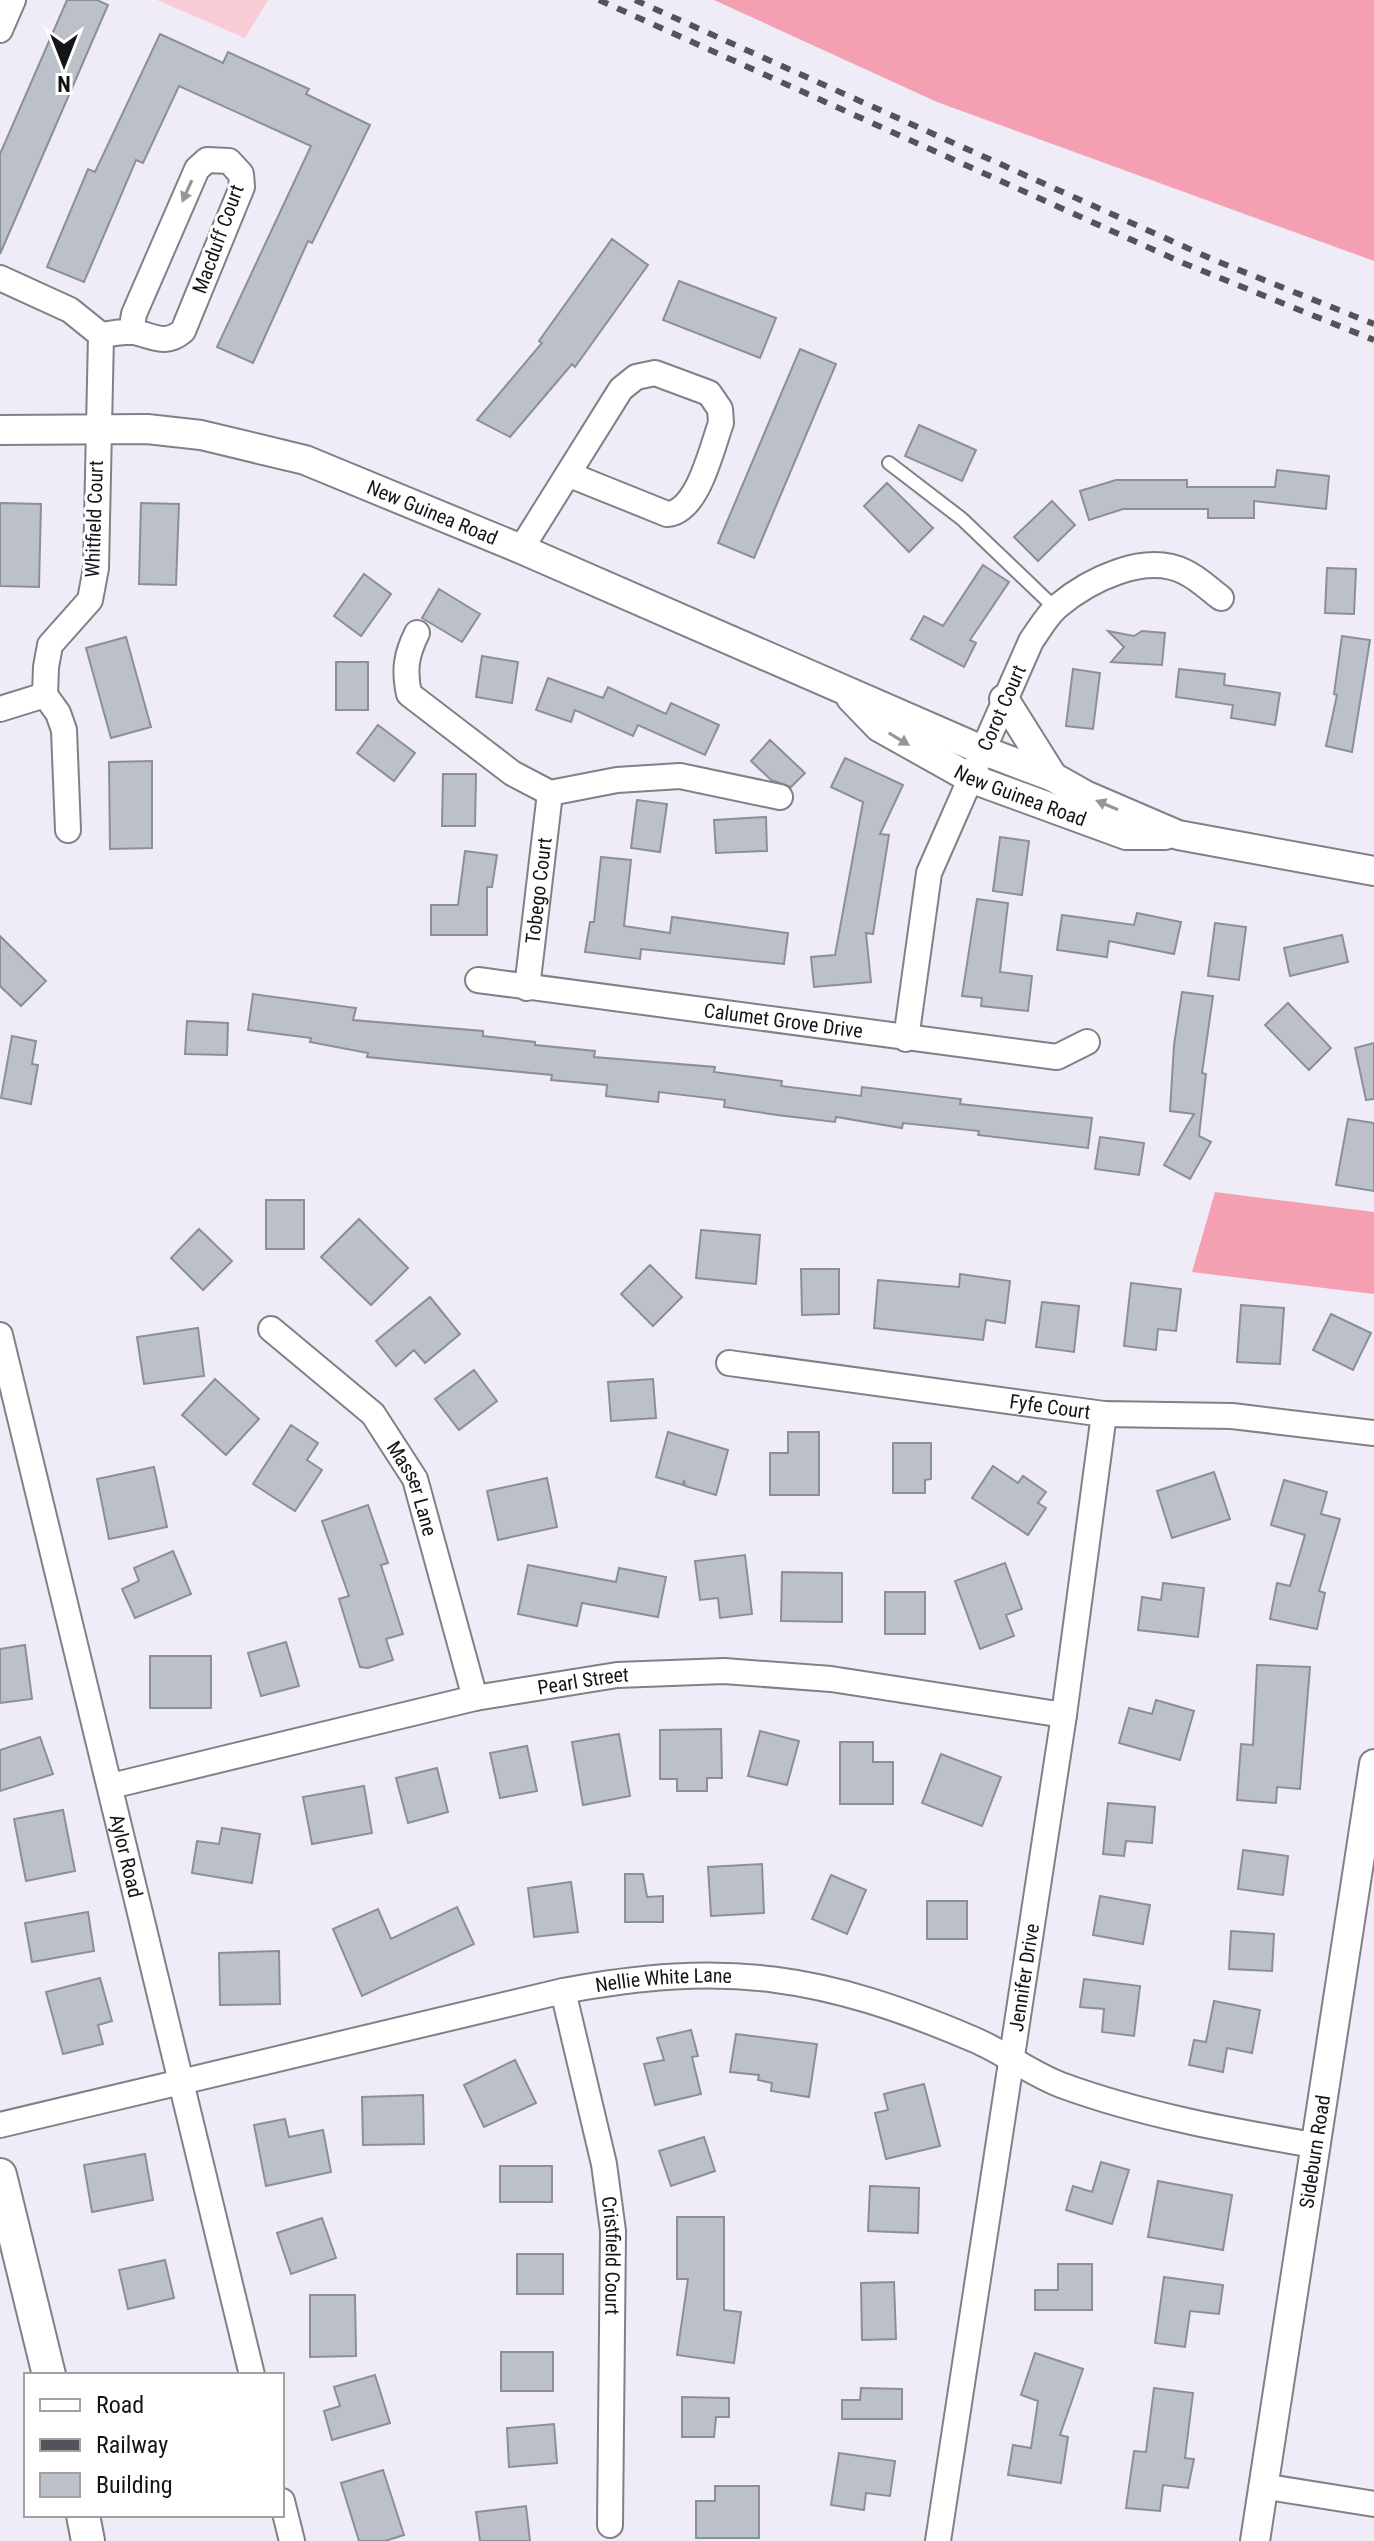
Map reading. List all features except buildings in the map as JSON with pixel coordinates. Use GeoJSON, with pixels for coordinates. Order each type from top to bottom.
{"type":"FeatureCollection","features":[{"type":"Feature","properties":{"kind":"main road"},"geometry":{"type":"LineString","coordinates":[[0,2175],[49,2373]]}},
{"type":"Feature","properties":{"kind":"main road"},"geometry":{"type":"LineString","coordinates":[[83,2517],[88,2541]]}},
{"type":"Feature","properties":{"kind":"street"},"geometry":{"type":"LineString","coordinates":[[0,30],[13,0]]}},
{"type":"Feature","properties":{"kind":"street","name":"Macduff Court"},"geometry":{"type":"LineString","coordinates":[[101,335],[131,332],[163,341],[174,339],[183,331],[242,187],[241,174],[229,161],[207,160],[197,169],[134,314],[131,332]]}},
{"type":"Feature","properties":{"kind":"street"},"geometry":{"type":"LineString","coordinates":[[0,278],[70,310],[101,335]]}},
{"type":"Feature","properties":{"kind":"street","name":"Whitfield Court"},"geometry":{"type":"LineString","coordinates":[[45,695],[50,645],[79,617],[90,600],[96,568],[96,427],[101,335]]}},
{"type":"Feature","properties":{"kind":"street"},"geometry":{"type":"LineString","coordinates":[[521,549],[621,389],[636,377],[655,373],[709,393],[720,409],[721,423],[690,503],[679,513],[667,514],[570,475]]}},
{"type":"Feature","properties":{"kind":"street","name":"New Guinea Road"},"geometry":{"type":"LineString","coordinates":[[0,430],[96,427],[201,435],[262,447],[305,460],[521,549],[982,750],[1053,777],[1085,795],[1178,835]]}},
{"type":"Feature","properties":{"kind":"street","name":"Corot Court"},"geometry":{"type":"LineString","coordinates":[[906,1039],[929,873],[1031,641],[1055,608],[1086,586],[1116,572],[1151,565],[1185,572],[1221,598]]}},
{"type":"Feature","properties":{"kind":"street"},"geometry":{"type":"LineString","coordinates":[[417,633],[409,650],[405,671],[409,694],[512,773],[550,793],[617,780],[680,776],[780,797]]}},
{"type":"Feature","properties":{"kind":"street","name":"New Guinea Road"},"geometry":{"type":"LineString","coordinates":[[841,688],[879,727],[970,778],[1126,835],[1178,835],[1374,871]]}},
{"type":"Feature","properties":{"kind":"street"},"geometry":{"type":"LineString","coordinates":[[0,709],[45,695],[58,713],[64,730],[68,830]]}},
{"type":"Feature","properties":{"kind":"street"},"geometry":{"type":"LineString","coordinates":[[1004,699],[1053,777]]}},
{"type":"Feature","properties":{"kind":"street","name":"Tobego Court"},"geometry":{"type":"LineString","coordinates":[[527,988],[550,793]]}},
{"type":"Feature","properties":{"kind":"street","name":"Calumet Grove Drive"},"geometry":{"type":"LineString","coordinates":[[478,980],[1057,1057],[1087,1042]]}},
{"type":"Feature","properties":{"kind":"street","name":"Masser Lane"},"geometry":{"type":"LineString","coordinates":[[271,1329],[373,1414],[415,1479],[475,1698]]}},
{"type":"Feature","properties":{"kind":"street","name":"Aylor Road"},"geometry":{"type":"LineString","coordinates":[[0,1335],[252,2373]]}},
{"type":"Feature","properties":{"kind":"street","name":"Fyfe Court"},"geometry":{"type":"LineString","coordinates":[[729,1363],[1104,1414],[1232,1416],[1374,1433]]}},
{"type":"Feature","properties":{"kind":"street","name":"Jennifer Drive"},"geometry":{"type":"LineString","coordinates":[[938,2541],[1064,1715],[1104,1414]]}},
{"type":"Feature","properties":{"kind":"street","name":"Pearl Street"},"geometry":{"type":"LineString","coordinates":[[111,1786],[475,1698],[617,1675],[724,1671],[831,1679],[1064,1715]]}},
{"type":"Feature","properties":{"kind":"street","name":"Sideburn Road"},"geometry":{"type":"LineString","coordinates":[[1255,2541],[1313,2145],[1374,1764]]}},
{"type":"Feature","properties":{"kind":"street","name":"Nellie White Lane"},"geometry":{"type":"LineString","coordinates":[[0,2125],[563,1991],[632,1978],[676,1974],[790,1980],[896,2007],[979,2042],[1036,2075],[1144,2112],[1313,2145]]}},
{"type":"Feature","properties":{"kind":"street","name":"Cristfield Court"},"geometry":{"type":"LineString","coordinates":[[563,1991],[604,2164],[613,2231],[610,2525]]}},
{"type":"Feature","properties":{"kind":"street"},"geometry":{"type":"LineString","coordinates":[[1262,2486],[1374,2504]]}},
{"type":"Feature","properties":{"kind":"street"},"geometry":{"type":"LineString","coordinates":[[284,2509],[292,2541]]}},
{"type":"Feature","properties":{"kind":"lane"},"geometry":{"type":"LineString","coordinates":[[889,463],[962,519],[1055,608]]}},
{"type":"Feature","properties":{"kind":"shaded area"},"geometry":{"type":"Polygon","coordinates":[[[157,0],[268,0],[245,38],[157,0]]]}},
{"type":"Feature","properties":{"kind":"shaded area"},"geometry":{"type":"Polygon","coordinates":[[[714,0],[1374,0],[1374,261],[937,102],[714,0]]]}},
{"type":"Feature","properties":{"kind":"shaded area"},"geometry":{"type":"Polygon","coordinates":[[[1215,1192],[1374,1212],[1374,1294],[1192,1272],[1215,1192]]]}},
{"type":"Feature","properties":{"kind":"railway"},"geometry":{"type":"LineString","coordinates":[[599,0],[1183,263],[1374,340]]}},
{"type":"Feature","properties":{"kind":"railway"},"geometry":{"type":"LineString","coordinates":[[635,0],[1214,260],[1374,324]]}}]}
